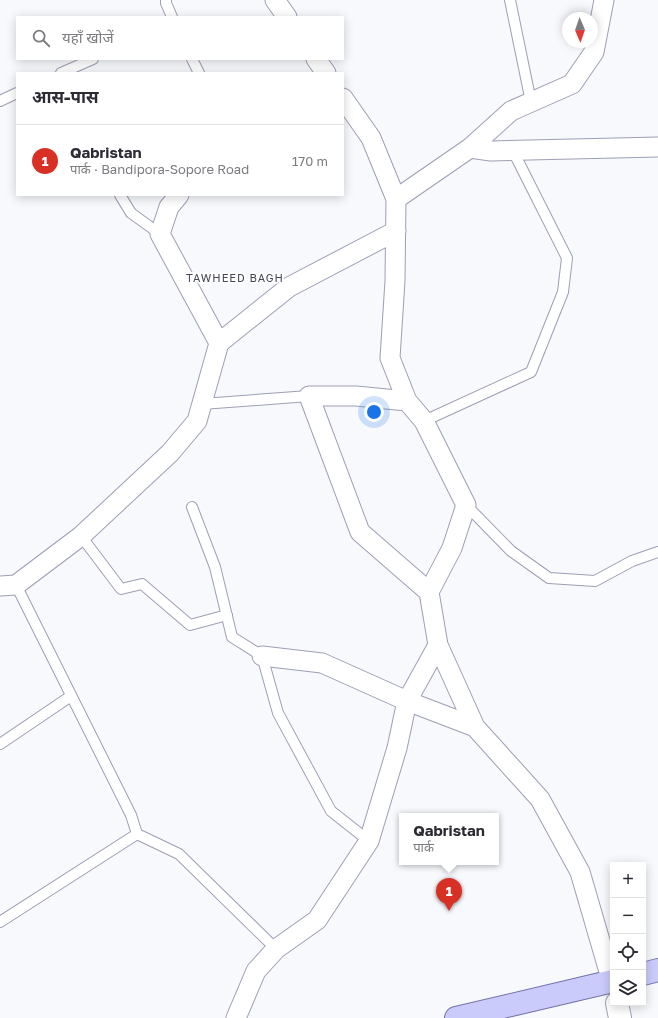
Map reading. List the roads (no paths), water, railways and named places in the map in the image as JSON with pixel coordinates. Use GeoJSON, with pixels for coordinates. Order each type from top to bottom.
{"type":"FeatureCollection","features":[{"type":"Feature","properties":{"kind":"main road"},"geometry":{"type":"LineString","coordinates":[[646,973],[658,970]]}},
{"type":"Feature","properties":{"kind":"main road"},"geometry":{"type":"LineString","coordinates":[[456,1018],[610,984]]}},
{"type":"Feature","properties":{"kind":"main road"},"geometry":{"type":"LineString","coordinates":[[617,1006],[620,1018]]}},
{"type":"Feature","properties":{"kind":"street"},"geometry":{"type":"LineString","coordinates":[[275,0],[286,16]]}},
{"type":"Feature","properties":{"kind":"street"},"geometry":{"type":"LineString","coordinates":[[396,199],[470,148],[511,111],[572,84],[594,52],[604,0]]}},
{"type":"Feature","properties":{"kind":"street"},"geometry":{"type":"LineString","coordinates":[[317,60],[325,72]]}},
{"type":"Feature","properties":{"kind":"street"},"geometry":{"type":"LineString","coordinates":[[344,99],[371,138],[396,199],[395,281],[390,358],[407,401],[424,421],[466,505],[452,548],[429,592],[438,645],[475,727],[540,799],[580,872],[610,977]]}},
{"type":"Feature","properties":{"kind":"street"},"geometry":{"type":"LineString","coordinates":[[470,148],[492,151],[658,147]]}},
{"type":"Feature","properties":{"kind":"street"},"geometry":{"type":"LineString","coordinates":[[179,196],[169,207],[160,234],[219,343]]}},
{"type":"Feature","properties":{"kind":"street"},"geometry":{"type":"LineString","coordinates":[[8,586],[81,536],[170,453],[197,421],[219,343],[289,287],[396,231]]}},
{"type":"Feature","properties":{"kind":"street"},"geometry":{"type":"LineString","coordinates":[[407,401],[356,396],[309,396],[360,532],[429,592]]}},
{"type":"Feature","properties":{"kind":"street"},"geometry":{"type":"LineString","coordinates":[[236,1018],[256,970],[276,949],[317,920],[369,841],[396,748],[407,701],[438,645]]}},
{"type":"Feature","properties":{"kind":"street"},"geometry":{"type":"LineString","coordinates":[[262,656],[322,663],[407,701],[475,727]]}},
{"type":"Feature","properties":{"kind":"lane"},"geometry":{"type":"LineString","coordinates":[[166,0],[172,16]]}},
{"type":"Feature","properties":{"kind":"lane"},"geometry":{"type":"LineString","coordinates":[[510,0],[531,102]]}},
{"type":"Feature","properties":{"kind":"lane"},"geometry":{"type":"LineString","coordinates":[[63,72],[91,60]]}},
{"type":"Feature","properties":{"kind":"lane"},"geometry":{"type":"LineString","coordinates":[[192,60],[198,72]]}},
{"type":"Feature","properties":{"kind":"lane"},"geometry":{"type":"LineString","coordinates":[[0,101],[16,93]]}},
{"type":"Feature","properties":{"kind":"lane"},"geometry":{"type":"LineString","coordinates":[[424,421],[531,372],[563,292],[567,258],[513,150]]}},
{"type":"Feature","properties":{"kind":"lane"},"geometry":{"type":"LineString","coordinates":[[121,196],[131,213],[160,234]]}},
{"type":"Feature","properties":{"kind":"lane"},"geometry":{"type":"LineString","coordinates":[[202,404],[309,396]]}},
{"type":"Feature","properties":{"kind":"lane"},"geometry":{"type":"LineString","coordinates":[[466,505],[510,551],[549,578],[595,581],[632,561],[658,552]]}},
{"type":"Feature","properties":{"kind":"lane"},"geometry":{"type":"LineString","coordinates":[[192,507],[215,567],[232,638],[262,656],[278,713],[331,811],[369,841]]}},
{"type":"Feature","properties":{"kind":"lane"},"geometry":{"type":"LineString","coordinates":[[81,536],[121,589],[142,584],[190,624],[227,615]]}},
{"type":"Feature","properties":{"kind":"lane"},"geometry":{"type":"LineString","coordinates":[[8,586],[71,696],[130,815],[137,834],[179,854],[276,949]]}},
{"type":"Feature","properties":{"kind":"lane"},"geometry":{"type":"LineString","coordinates":[[0,744],[71,696]]}},
{"type":"Feature","properties":{"kind":"lane"},"geometry":{"type":"LineString","coordinates":[[0,922],[137,834]]}},
{"type":"Feature","properties":{"kind":"place","name":"Qabristan"},"geometry":{"type":"Point","coordinates":[449,911]}},
{"type":"Feature","properties":{"kind":"district","name":"TAWHEED BAGH"},"geometry":{"type":"Point","coordinates":[235,277]}}]}
